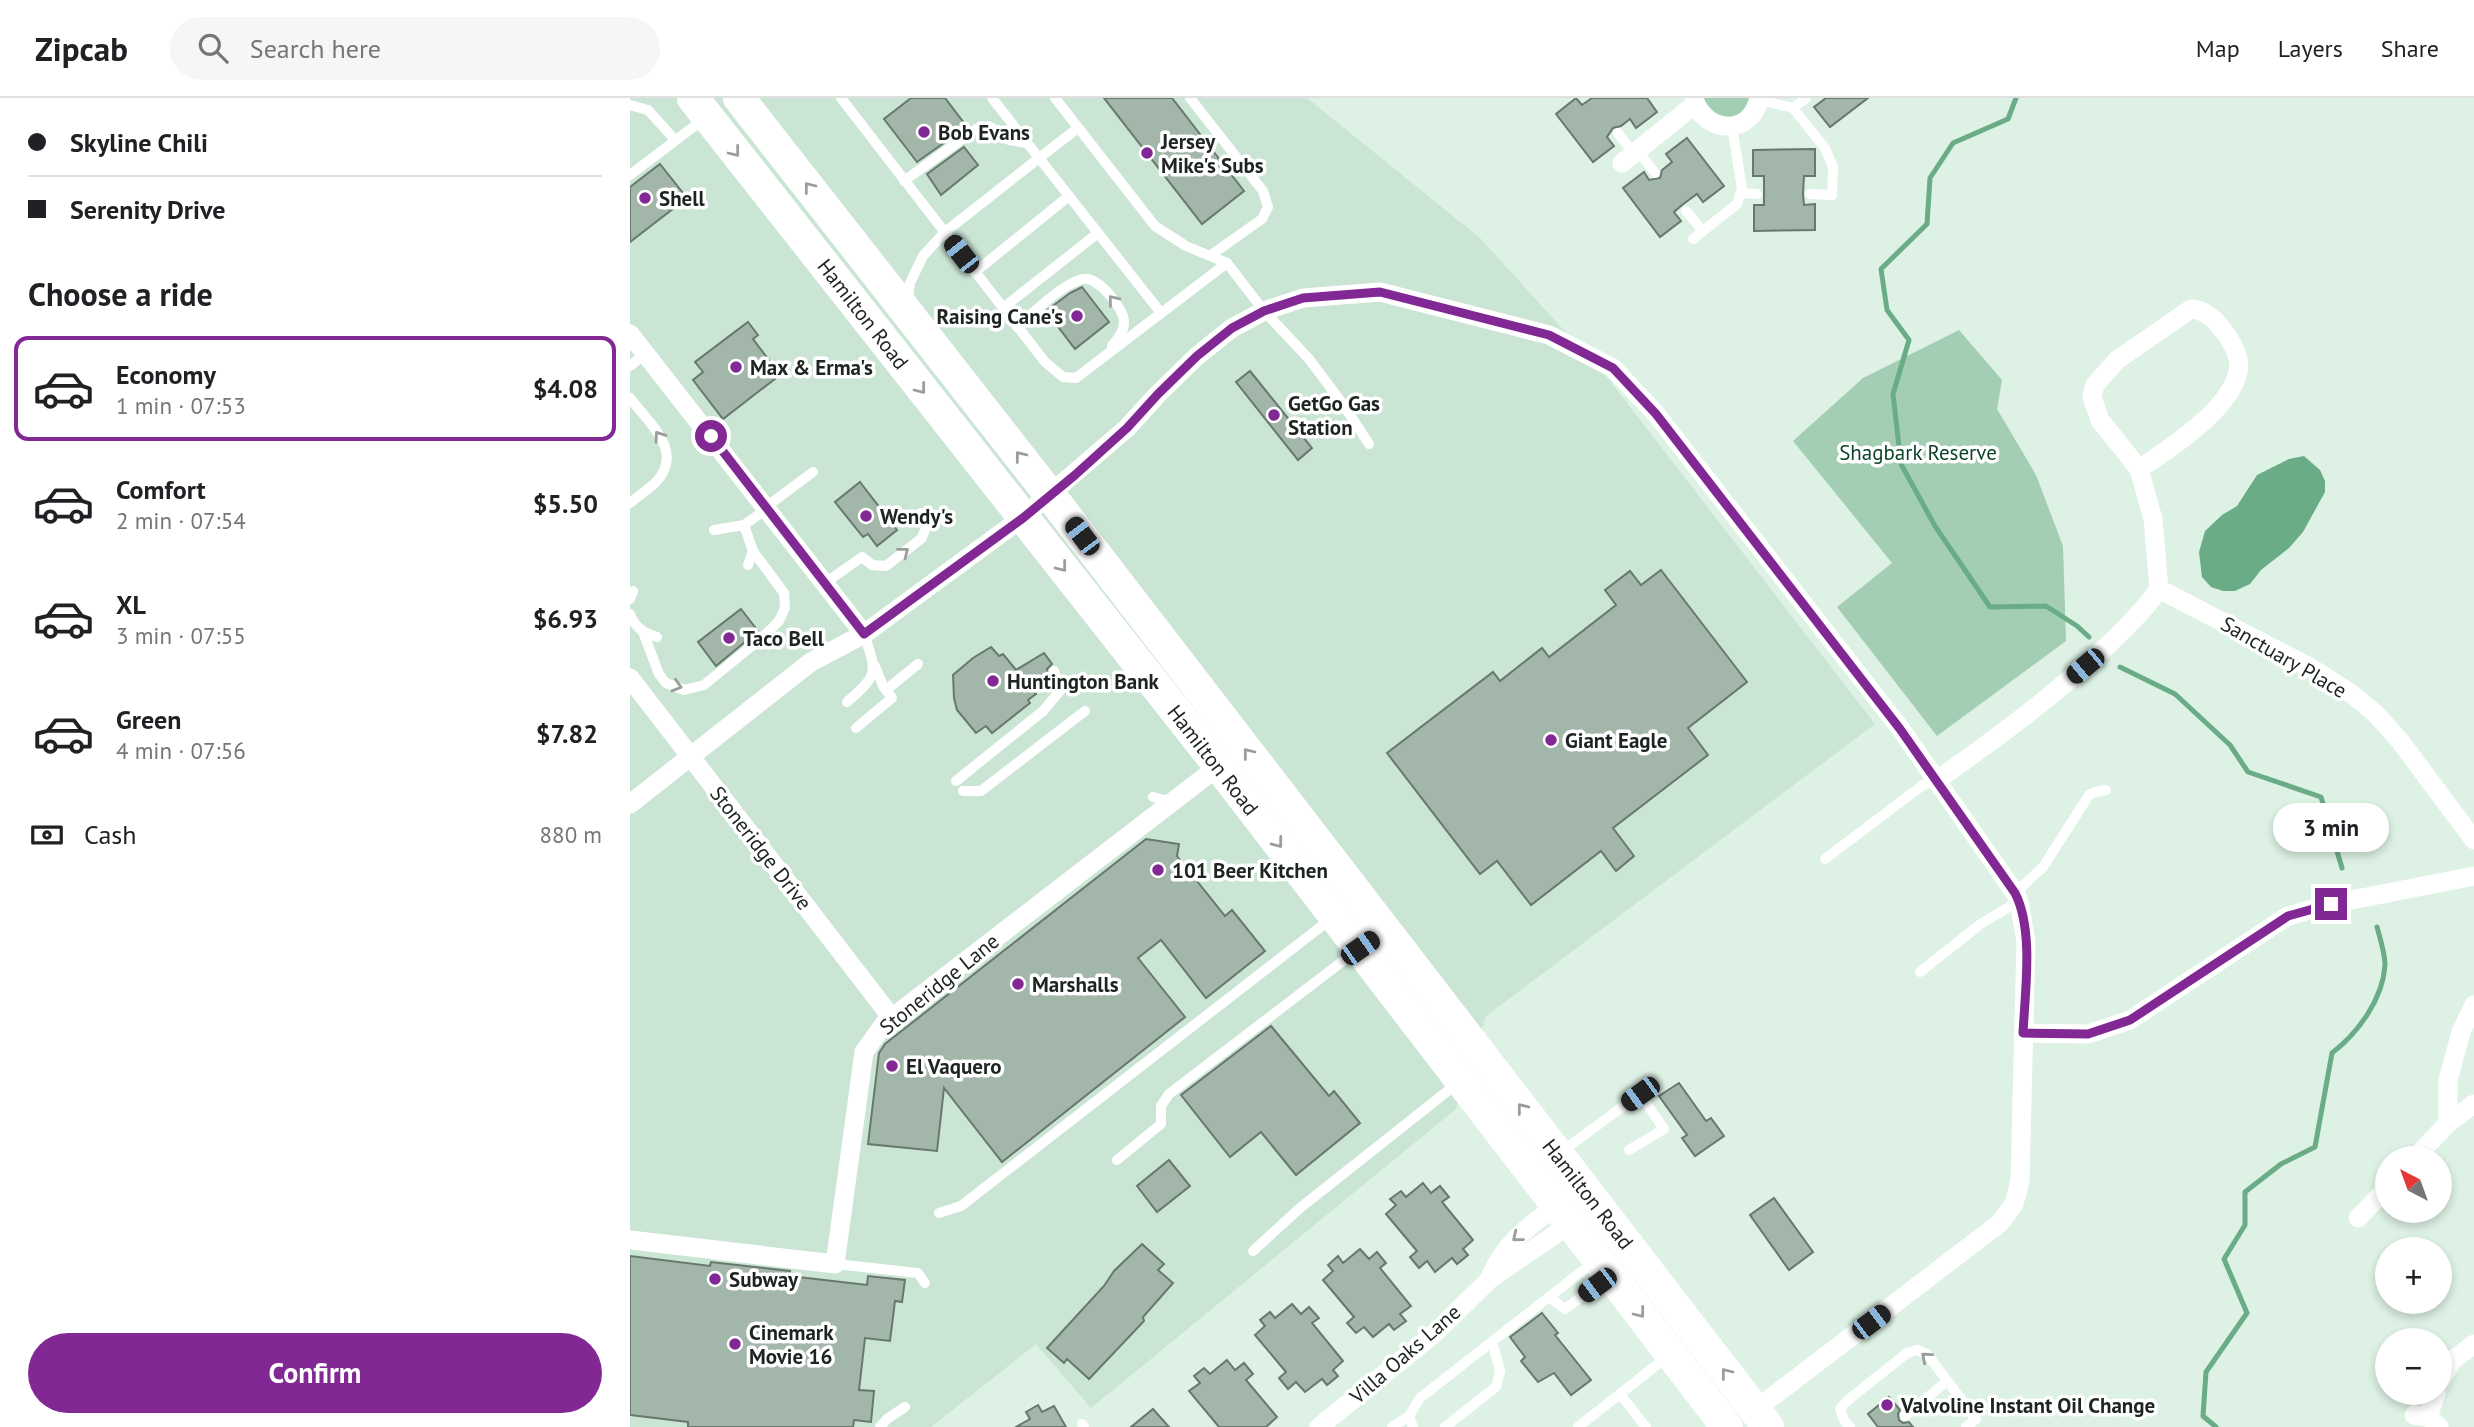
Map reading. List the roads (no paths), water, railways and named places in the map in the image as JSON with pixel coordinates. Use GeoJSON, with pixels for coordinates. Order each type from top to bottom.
{"type":"FeatureCollection","features":[{"type":"Feature","properties":{"kind":"main road","name":"Hamilton Road"},"geometry":{"type":"LineString","coordinates":[[739,98],[1050,495],[1346,906],[1558,1154],[1589,1196],[1608,1256]]}},
{"type":"Feature","properties":{"kind":"main road","name":"Hamilton Road"},"geometry":{"type":"LineString","coordinates":[[700,107],[1219,766],[1346,906]]}},
{"type":"Feature","properties":{"kind":"main road","name":"Hamilton Road"},"geometry":{"type":"LineString","coordinates":[[1372,939],[1462,1079],[1564,1215],[1608,1256],[1684,1344],[1761,1419]]}},
{"type":"Feature","properties":{"kind":"main road","name":"Hamilton Road"},"geometry":{"type":"LineString","coordinates":[[1684,1344],[1720,1423]]}},
{"type":"Feature","properties":{"kind":"street"},"geometry":{"type":"LineString","coordinates":[[1631,156],[1695,101],[1705,118],[1714,124],[1732,126],[1744,122],[1752,115],[1759,99]]}},
{"type":"Feature","properties":{"kind":"street"},"geometry":{"type":"LineString","coordinates":[[630,804],[811,662],[864,634],[1023,518],[1127,428],[1197,356],[1232,328],[1264,311],[1303,298],[1380,292],[1549,335],[1613,368],[1656,414],[1937,780],[2017,897],[2026,942],[2020,1181],[2014,1204],[2000,1223],[1761,1419]]}},
{"type":"Feature","properties":{"kind":"street"},"geometry":{"type":"LineString","coordinates":[[1937,780],[2012,727],[2085,666],[2147,607],[2159,589],[2152,519],[2138,469],[2100,420],[2092,397],[2095,385],[2117,360],[2191,309],[2199,309],[2220,325],[2232,344],[2237,356],[2238,372],[2211,415],[2174,446],[2138,469]]}},
{"type":"Feature","properties":{"kind":"street"},"geometry":{"type":"LineString","coordinates":[[630,334],[864,634]]}},
{"type":"Feature","properties":{"kind":"street","name":"Sanctuary Place"},"geometry":{"type":"LineString","coordinates":[[2159,589],[2311,668],[2352,694],[2377,715],[2400,741],[2474,840]]}},
{"type":"Feature","properties":{"kind":"street","name":"Stoneridge Drive"},"geometry":{"type":"LineString","coordinates":[[630,678],[892,1018]]}},
{"type":"Feature","properties":{"kind":"street","name":"Stoneridge Lane"},"geometry":{"type":"LineString","coordinates":[[835,1264],[864,1052],[884,1024],[1219,766]]}},
{"type":"Feature","properties":{"kind":"street"},"geometry":{"type":"LineString","coordinates":[[2023,1033],[2088,1034],[2130,1020],[2288,916],[2331,904],[2474,876]]}},
{"type":"Feature","properties":{"kind":"street"},"geometry":{"type":"LineString","coordinates":[[2448,1123],[2448,1080],[2461,1032],[2474,1005]]}},
{"type":"Feature","properties":{"kind":"street"},"geometry":{"type":"LineString","coordinates":[[2426,1146],[2448,1123],[2474,1104]]}},
{"type":"Feature","properties":{"kind":"street","name":"Villa Oaks Lane"},"geometry":{"type":"LineString","coordinates":[[1319,1427],[1436,1332],[1490,1279],[1497,1259],[1507,1245],[1564,1215],[1589,1196]]}},
{"type":"Feature","properties":{"kind":"street"},"geometry":{"type":"LineString","coordinates":[[2358,1218],[2375,1200]]}},
{"type":"Feature","properties":{"kind":"street"},"geometry":{"type":"LineString","coordinates":[[630,1240],[835,1264]]}},
{"type":"Feature","properties":{"kind":"street"},"geometry":{"type":"LineString","coordinates":[[2452,1362],[2474,1344]]}},
{"type":"Feature","properties":{"kind":"lane"},"geometry":{"type":"LineString","coordinates":[[992,98],[1161,313]]}},
{"type":"Feature","properties":{"kind":"lane"},"geometry":{"type":"LineString","coordinates":[[1055,98],[1156,226],[1186,246],[1227,263],[1264,311],[1309,359],[1369,444]]}},
{"type":"Feature","properties":{"kind":"lane"},"geometry":{"type":"LineString","coordinates":[[1190,98],[1263,191],[1268,207],[1262,219],[1211,255]]}},
{"type":"Feature","properties":{"kind":"lane"},"geometry":{"type":"LineString","coordinates":[[1793,107],[1806,98]]}},
{"type":"Feature","properties":{"kind":"lane"},"geometry":{"type":"LineString","coordinates":[[1759,99],[1793,107],[1825,148],[1833,167],[1832,195],[1810,194]]}},
{"type":"Feature","properties":{"kind":"lane"},"geometry":{"type":"LineString","coordinates":[[846,100],[904,181],[1017,327],[1045,362],[1063,377],[1076,378],[1227,263]]}},
{"type":"Feature","properties":{"kind":"lane"},"geometry":{"type":"LineString","coordinates":[[630,105],[648,110],[675,140]]}},
{"type":"Feature","properties":{"kind":"lane"},"geometry":{"type":"LineString","coordinates":[[630,175],[675,140],[700,107]]}},
{"type":"Feature","properties":{"kind":"lane"},"geometry":{"type":"LineString","coordinates":[[1693,239],[1737,204],[1741,193],[1732,126]]}},
{"type":"Feature","properties":{"kind":"lane"},"geometry":{"type":"LineString","coordinates":[[904,181],[976,129],[989,127],[1009,140],[1027,143]]}},
{"type":"Feature","properties":{"kind":"lane"},"geometry":{"type":"LineString","coordinates":[[907,313],[910,282],[923,256],[945,232],[1078,128]]}},
{"type":"Feature","properties":{"kind":"lane"},"geometry":{"type":"LineString","coordinates":[[1618,133],[1631,156],[1655,173]]}},
{"type":"Feature","properties":{"kind":"lane"},"geometry":{"type":"LineString","coordinates":[[1741,193],[1757,194]]}},
{"type":"Feature","properties":{"kind":"lane"},"geometry":{"type":"LineString","coordinates":[[975,272],[1069,196]]}},
{"type":"Feature","properties":{"kind":"lane"},"geometry":{"type":"LineString","coordinates":[[1686,211],[1703,231]]}},
{"type":"Feature","properties":{"kind":"lane"},"geometry":{"type":"LineString","coordinates":[[1003,309],[1098,233]]}},
{"type":"Feature","properties":{"kind":"lane"},"geometry":{"type":"LineString","coordinates":[[1017,327],[1069,285],[1085,278],[1097,281],[1124,314],[1124,326],[1102,358]]}},
{"type":"Feature","properties":{"kind":"lane"},"geometry":{"type":"LineString","coordinates":[[630,366],[647,353]]}},
{"type":"Feature","properties":{"kind":"lane"},"geometry":{"type":"LineString","coordinates":[[630,398],[666,444],[669,460],[657,481],[630,503]]}},
{"type":"Feature","properties":{"kind":"lane"},"geometry":{"type":"LineString","coordinates":[[714,530],[744,525],[813,471]]}},
{"type":"Feature","properties":{"kind":"lane"},"geometry":{"type":"LineString","coordinates":[[825,583],[862,557],[872,565],[886,566],[922,538],[926,526],[921,513]]}},
{"type":"Feature","properties":{"kind":"lane"},"geometry":{"type":"LineString","coordinates":[[630,616],[643,632],[654,664],[666,683],[684,690],[704,685],[764,636],[779,621],[785,608],[784,593],[753,551],[744,525]]}},
{"type":"Feature","properties":{"kind":"lane"},"geometry":{"type":"LineString","coordinates":[[748,565],[753,551]]}},
{"type":"Feature","properties":{"kind":"lane"},"geometry":{"type":"LineString","coordinates":[[643,632],[657,637]]}},
{"type":"Feature","properties":{"kind":"lane"},"geometry":{"type":"LineString","coordinates":[[856,728],[892,698],[875,666],[864,634]]}},
{"type":"Feature","properties":{"kind":"lane"},"geometry":{"type":"LineString","coordinates":[[886,690],[918,664]]}},
{"type":"Feature","properties":{"kind":"lane"},"geometry":{"type":"LineString","coordinates":[[847,702],[869,682],[875,666]]}},
{"type":"Feature","properties":{"kind":"lane"},"geometry":{"type":"LineString","coordinates":[[956,781],[1043,711],[1060,691],[1054,671]]}},
{"type":"Feature","properties":{"kind":"lane"},"geometry":{"type":"LineString","coordinates":[[963,790],[981,791],[1085,710]]}},
{"type":"Feature","properties":{"kind":"lane"},"geometry":{"type":"LineString","coordinates":[[1825,859],[1923,785],[1937,780]]}},
{"type":"Feature","properties":{"kind":"lane"},"geometry":{"type":"LineString","coordinates":[[1920,972],[2017,897],[2043,867],[2089,796],[2106,790]]}},
{"type":"Feature","properties":{"kind":"lane"},"geometry":{"type":"LineString","coordinates":[[1153,797],[1173,802]]}},
{"type":"Feature","properties":{"kind":"lane"},"geometry":{"type":"LineString","coordinates":[[939,1213],[961,1206],[1346,906]]}},
{"type":"Feature","properties":{"kind":"lane"},"geometry":{"type":"LineString","coordinates":[[1117,1160],[1161,1124],[1161,1106],[1169,1094],[1372,939]]}},
{"type":"Feature","properties":{"kind":"lane"},"geometry":{"type":"LineString","coordinates":[[1253,1251],[1300,1208],[1462,1079]]}},
{"type":"Feature","properties":{"kind":"lane"},"geometry":{"type":"LineString","coordinates":[[1558,1154],[1640,1094],[1664,1129],[1629,1150]]}},
{"type":"Feature","properties":{"kind":"lane"},"geometry":{"type":"LineString","coordinates":[[1392,1427],[1409,1416],[1420,1398],[1492,1341],[1608,1256]]}},
{"type":"Feature","properties":{"kind":"lane"},"geometry":{"type":"LineString","coordinates":[[1549,1297],[1565,1309],[1608,1256]]}},
{"type":"Feature","properties":{"kind":"lane"},"geometry":{"type":"LineString","coordinates":[[835,1264],[918,1273],[925,1283]]}},
{"type":"Feature","properties":{"kind":"lane"},"geometry":{"type":"LineString","coordinates":[[1445,1427],[1496,1387],[1500,1371],[1492,1341]]}},
{"type":"Feature","properties":{"kind":"lane"},"geometry":{"type":"LineString","coordinates":[[1578,1427],[1684,1344]]}},
{"type":"Feature","properties":{"kind":"lane"},"geometry":{"type":"LineString","coordinates":[[1850,1427],[1840,1409],[1907,1353],[1917,1350],[1927,1354],[1976,1419],[1966,1427]]}},
{"type":"Feature","properties":{"kind":"lane"},"geometry":{"type":"LineString","coordinates":[[1905,1416],[1947,1381]]}},
{"type":"Feature","properties":{"kind":"lane"},"geometry":{"type":"LineString","coordinates":[[1620,1394],[1646,1427]]}},
{"type":"Feature","properties":{"kind":"lane"},"geometry":{"type":"LineString","coordinates":[[880,1427],[905,1407]]}},
{"type":"Feature","properties":{"kind":"lane"},"geometry":{"type":"LineString","coordinates":[[1409,1416],[1413,1427]]}},
{"type":"Feature","properties":{"kind":"waterway"},"geometry":{"type":"LineString","coordinates":[[2016,98],[2008,119],[1953,143],[1930,178],[1927,224],[1881,269],[1887,310],[1909,340],[1893,394],[1901,464],[1935,526],[1990,607],[2046,606],[2089,637]]}},
{"type":"Feature","properties":{"kind":"waterway"},"geometry":{"type":"LineString","coordinates":[[2120,667],[2175,694],[2230,745],[2248,772],[2321,797],[2342,868]]}},
{"type":"Feature","properties":{"kind":"waterway"},"geometry":{"type":"LineString","coordinates":[[2216,1427],[2203,1416],[2206,1372],[2247,1313],[2224,1259],[2245,1225],[2245,1192],[2281,1164],[2315,1147],[2332,1053],[2360,1025],[2380,990],[2385,960],[2377,927]]}},
{"type":"Feature","properties":{"kind":"place","name":"Bob Evans"},"geometry":{"type":"Point","coordinates":[924,132]}},
{"type":"Feature","properties":{"kind":"place","name":"Jersey Mike's Subs"},"geometry":{"type":"Point","coordinates":[1147,153]}},
{"type":"Feature","properties":{"kind":"place","name":"Shell"},"geometry":{"type":"Point","coordinates":[645,198]}},
{"type":"Feature","properties":{"kind":"place","name":"Raising Cane's"},"geometry":{"type":"Point","coordinates":[1077,316]}},
{"type":"Feature","properties":{"kind":"place","name":"Max & Erma's"},"geometry":{"type":"Point","coordinates":[736,367]}},
{"type":"Feature","properties":{"kind":"place","name":"GetGo Gas Station"},"geometry":{"type":"Point","coordinates":[1274,415]}},
{"type":"Feature","properties":{"kind":"place","name":"Wendy's"},"geometry":{"type":"Point","coordinates":[866,516]}},
{"type":"Feature","properties":{"kind":"place","name":"Taco Bell"},"geometry":{"type":"Point","coordinates":[729,638]}},
{"type":"Feature","properties":{"kind":"place","name":"Huntington Bank"},"geometry":{"type":"Point","coordinates":[993,681]}},
{"type":"Feature","properties":{"kind":"place","name":"Giant Eagle"},"geometry":{"type":"Point","coordinates":[1551,740]}},
{"type":"Feature","properties":{"kind":"place","name":"101 Beer Kitchen"},"geometry":{"type":"Point","coordinates":[1158,870]}},
{"type":"Feature","properties":{"kind":"place","name":"Marshalls"},"geometry":{"type":"Point","coordinates":[1018,984]}},
{"type":"Feature","properties":{"kind":"place","name":"El Vaquero"},"geometry":{"type":"Point","coordinates":[892,1066]}},
{"type":"Feature","properties":{"kind":"place","name":"Subway"},"geometry":{"type":"Point","coordinates":[715,1279]}},
{"type":"Feature","properties":{"kind":"place","name":"Cinemark Movie 16"},"geometry":{"type":"Point","coordinates":[735,1344]}},
{"type":"Feature","properties":{"kind":"place","name":"Valvoline Instant Oil Change"},"geometry":{"type":"Point","coordinates":[1887,1405]}},
{"type":"Feature","properties":{"kind":"park label","name":"Shagbark Reserve"},"geometry":{"type":"Point","coordinates":[1918,452]}}]}
